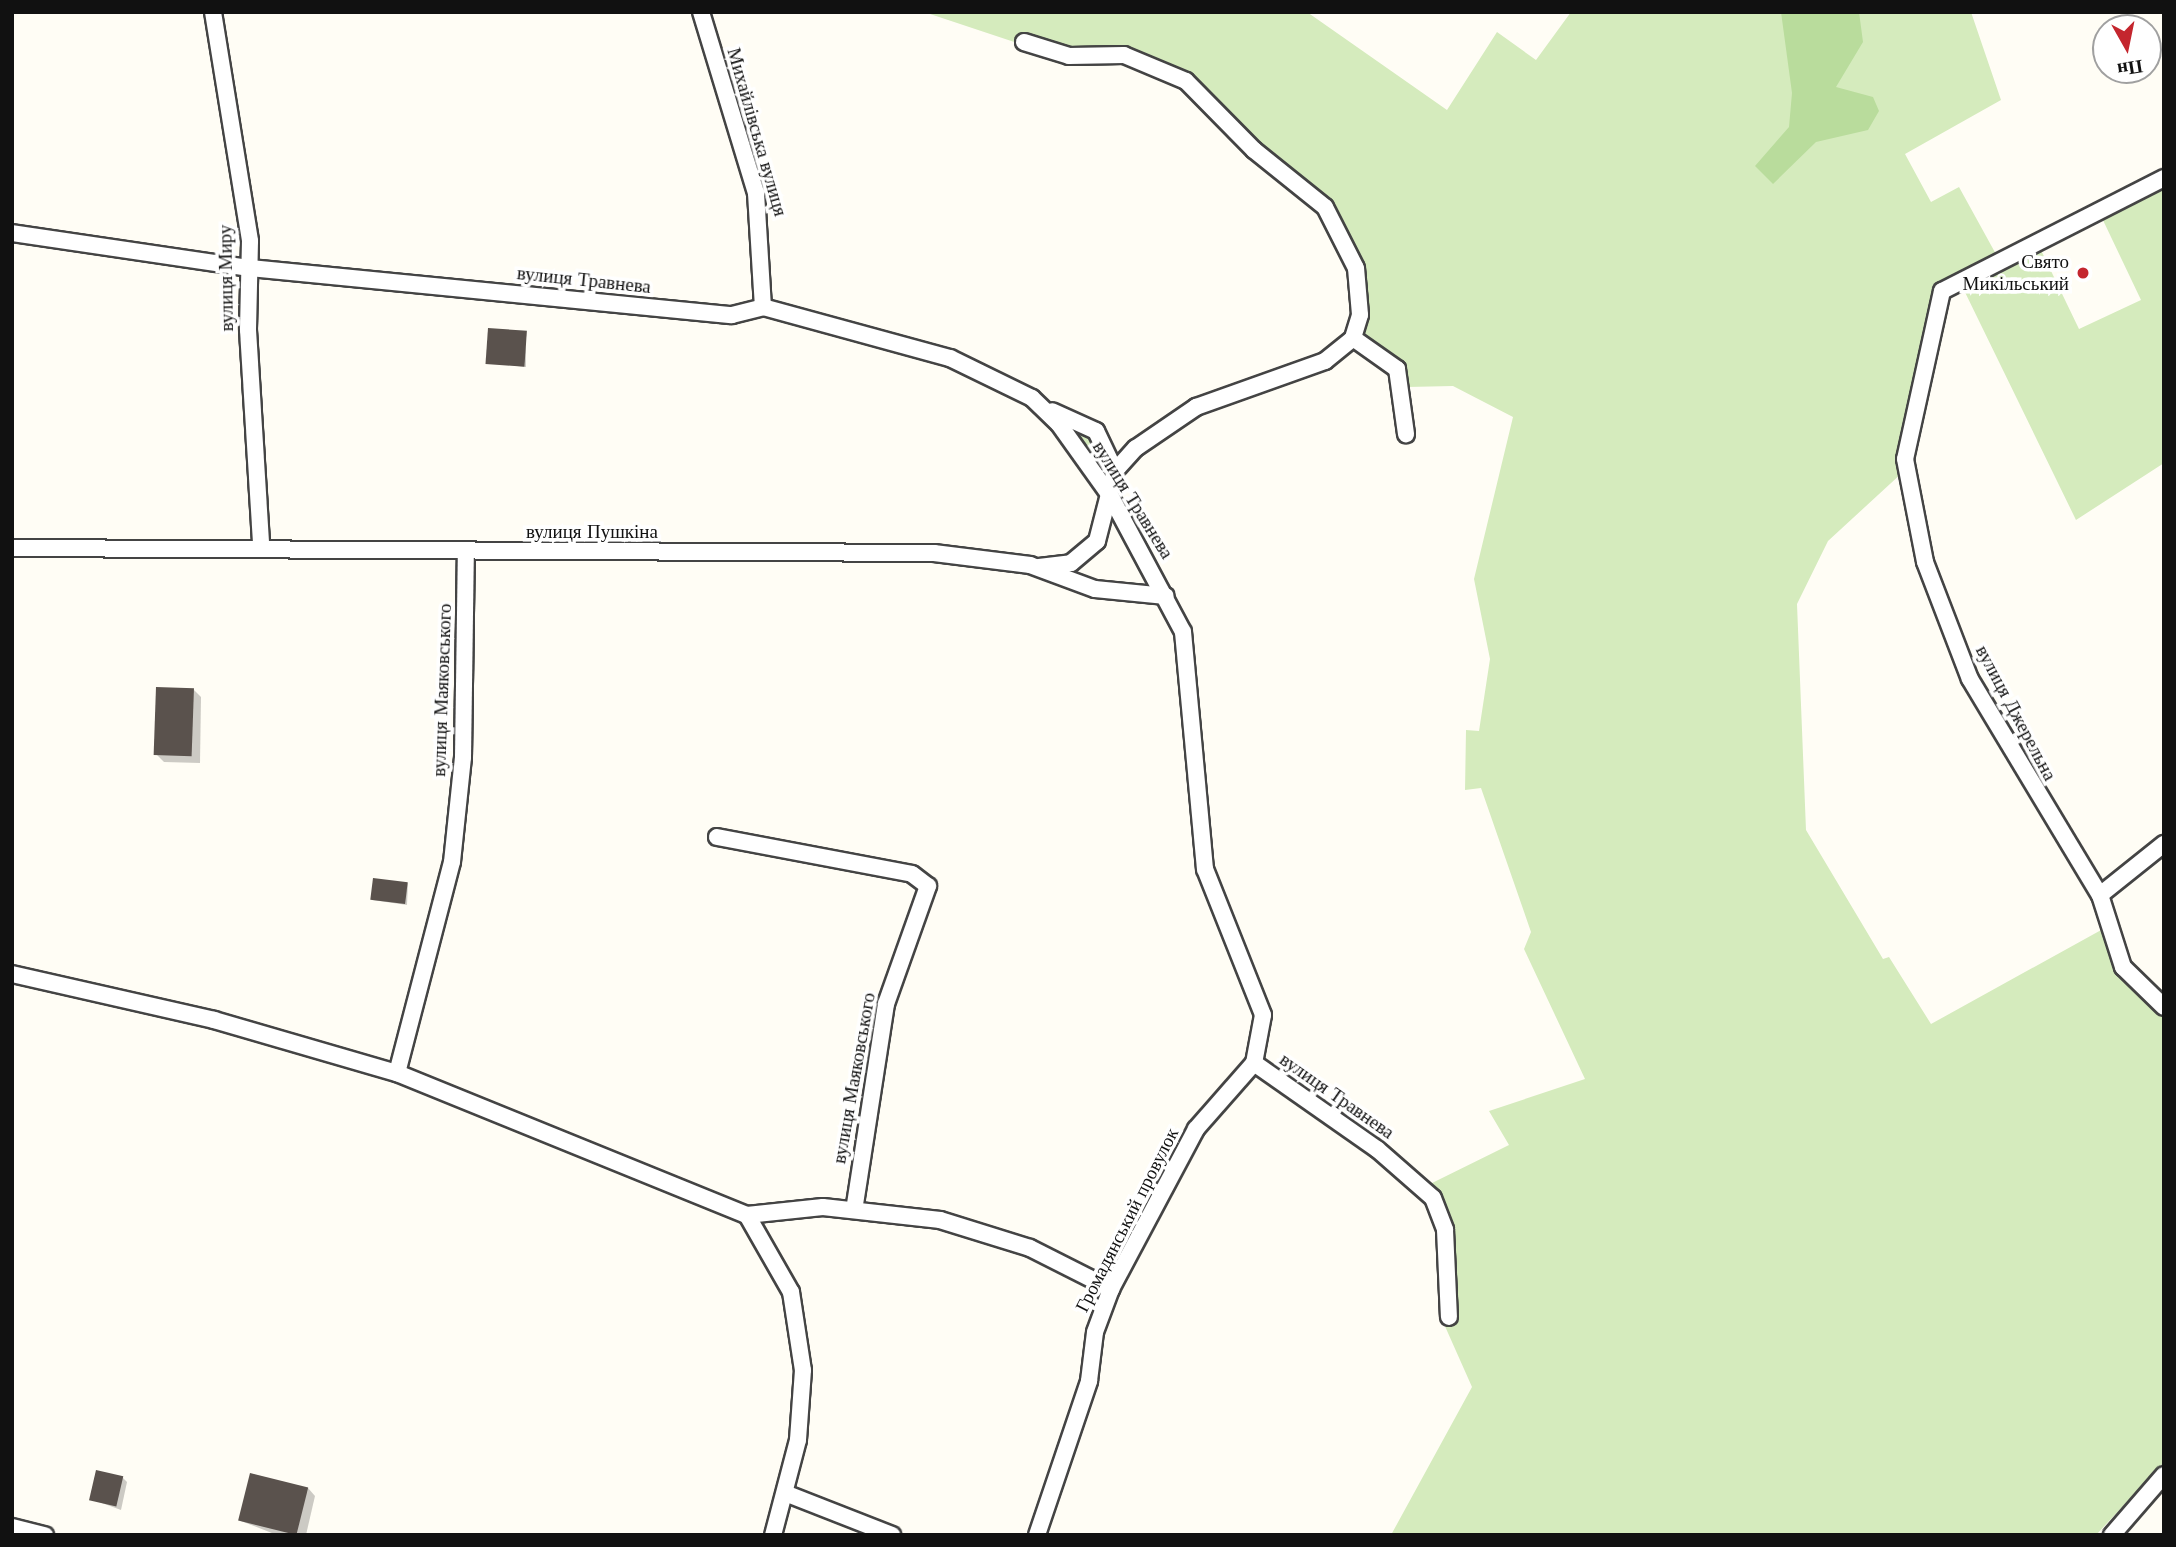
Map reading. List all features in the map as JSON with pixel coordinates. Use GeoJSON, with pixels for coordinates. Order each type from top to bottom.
{"type":"FeatureCollection","features":[{"type":"Feature","properties":{"kind":"street","name":"вулиця Миру"},"geometry":{"type":"LineString","coordinates":[[213,12],[250,268],[261,545]]}},
{"type":"Feature","properties":{"kind":"street","name":"Михайлівська вулиця"},"geometry":{"type":"LineString","coordinates":[[701,12],[756,193],[763,307]]}},
{"type":"Feature","properties":{"kind":"street"},"geometry":{"type":"LineString","coordinates":[[1024,42],[1069,56],[1124,55],[1186,81],[1208,99],[1254,150],[1336,218],[1356,268],[1360,315],[1353,338],[1325,361],[1196,407],[1136,448],[1115,471],[1106,523],[1085,555],[1038,567]]}},
{"type":"Feature","properties":{"kind":"street","name":"вулиця Джерельна"},"geometry":{"type":"LineString","coordinates":[[2164,178],[1942,291],[1905,458],[1925,562],[1970,679],[2100,895],[2123,967],[2164,1007]]}},
{"type":"Feature","properties":{"kind":"street","name":"вулиця Травнева"},"geometry":{"type":"LineString","coordinates":[[12,233],[250,268],[732,315],[763,307],[950,358],[1043,408],[1111,497],[1183,632],[1192,683],[1205,869],[1264,1015],[1254,1063],[1377,1149],[1433,1198],[1445,1230],[1449,1317]]}},
{"type":"Feature","properties":{"kind":"street"},"geometry":{"type":"LineString","coordinates":[[1353,338],[1397,369],[1406,434]]}},
{"type":"Feature","properties":{"kind":"street"},"geometry":{"type":"LineString","coordinates":[[1043,408],[1096,431],[1115,471]]}},
{"type":"Feature","properties":{"kind":"street","name":"вулиця Пушкіна"},"geometry":{"type":"LineString","coordinates":[[12,548],[261,545],[466,552],[934,553],[1038,567],[1095,589],[1166,596]]}},
{"type":"Feature","properties":{"kind":"street","name":"вулиця Маяковського"},"geometry":{"type":"LineString","coordinates":[[397,1073],[452,862],[463,757],[466,552]]}},
{"type":"Feature","properties":{"kind":"street","name":"вулиця Маяковського"},"geometry":{"type":"LineString","coordinates":[[717,837],[912,874],[928,886],[886,1004],[854,1210]]}},
{"type":"Feature","properties":{"kind":"street"},"geometry":{"type":"LineString","coordinates":[[2100,895],[2164,844]]}},
{"type":"Feature","properties":{"kind":"street"},"geometry":{"type":"LineString","coordinates":[[12,974],[214,1020],[397,1073],[747,1215],[854,1210],[987,1233],[1111,1289]]}},
{"type":"Feature","properties":{"kind":"street","name":"Громадянський провулок"},"geometry":{"type":"LineString","coordinates":[[1037,1535],[1089,1381],[1095,1332],[1111,1289],[1196,1129],[1254,1063]]}},
{"type":"Feature","properties":{"kind":"street"},"geometry":{"type":"LineString","coordinates":[[747,1215],[797,1311],[803,1396],[785,1493],[773,1535]]}},
{"type":"Feature","properties":{"kind":"street"},"geometry":{"type":"LineString","coordinates":[[2112,1535],[2164,1475]]}},
{"type":"Feature","properties":{"kind":"street"},"geometry":{"type":"LineString","coordinates":[[785,1493],[892,1535]]}},
{"type":"Feature","properties":{"kind":"street"},"geometry":{"type":"LineString","coordinates":[[12,1527],[45,1535]]}},
{"type":"Feature","properties":{"kind":"green space"},"geometry":{"type":"Polygon","coordinates":[[[924,12],[1307,12],[1447,110],[1497,32],[1536,60],[1571,12],[1971,12],[2001,100],[1905,154],[1931,202],[1959,187],[1997,256],[1938,289],[1903,472],[1828,541],[1797,604],[1806,830],[1883,959],[1889,957],[1931,1024],[2103,929],[2126,966],[2164,1002],[2164,1462],[2096,1535],[1391,1535],[1472,1387],[1444,1324],[1453,1316],[1451,1254],[1428,1185],[1509,1145],[1489,1111],[1585,1079],[1524,949],[1531,932],[1481,788],[1465,790],[1466,730],[1479,731],[1490,659],[1474,579],[1513,417],[1453,386],[1407,387],[1395,361],[1355,324],[1352,268],[1333,222],[1185,85],[1124,59],[1068,60],[924,12]]]}},
{"type":"Feature","properties":{"kind":"green space"},"geometry":{"type":"Polygon","coordinates":[[[1781,12],[1859,12],[1863,42],[1836,87],[1873,97],[1879,111],[1868,130],[1816,142],[1773,184],[1755,166],[1789,127],[1792,93],[1781,12]]]}},
{"type":"Feature","properties":{"kind":"green space"},"geometry":{"type":"Polygon","coordinates":[[[2164,184],[2164,463],[2076,520],[1960,282],[2039,246],[2079,329],[2141,300],[2101,216],[2164,184]]]}},
{"type":"Feature","properties":{"kind":"green space"},"geometry":{"type":"Polygon","coordinates":[[[1067,423],[1093,435],[1107,464],[1099,467],[1067,423]]]}},
{"type":"Feature","properties":{"kind":"building"},"geometry":{"type":"Polygon","coordinates":[[[488,328],[527,331],[524,367],[485,364],[488,328]]]}},
{"type":"Feature","properties":{"kind":"building"},"geometry":{"type":"Polygon","coordinates":[[[156,687],[194,688],[192,756],[154,755],[156,687]]]}},
{"type":"Feature","properties":{"kind":"building"},"geometry":{"type":"Polygon","coordinates":[[[373,878],[408,882],[405,904],[370,900],[373,878]]]}},
{"type":"Feature","properties":{"kind":"building"},"geometry":{"type":"Polygon","coordinates":[[[96,1470],[123,1476],[116,1507],[89,1500],[96,1470]]]}},
{"type":"Feature","properties":{"kind":"building"},"geometry":{"type":"Polygon","coordinates":[[[250,1473],[308,1488],[296,1535],[238,1521],[250,1473]]]}},
{"type":"Feature","properties":{"kind":"place","name":"Свято Микільський"},"geometry":{"type":"Point","coordinates":[2083,273]}}]}
